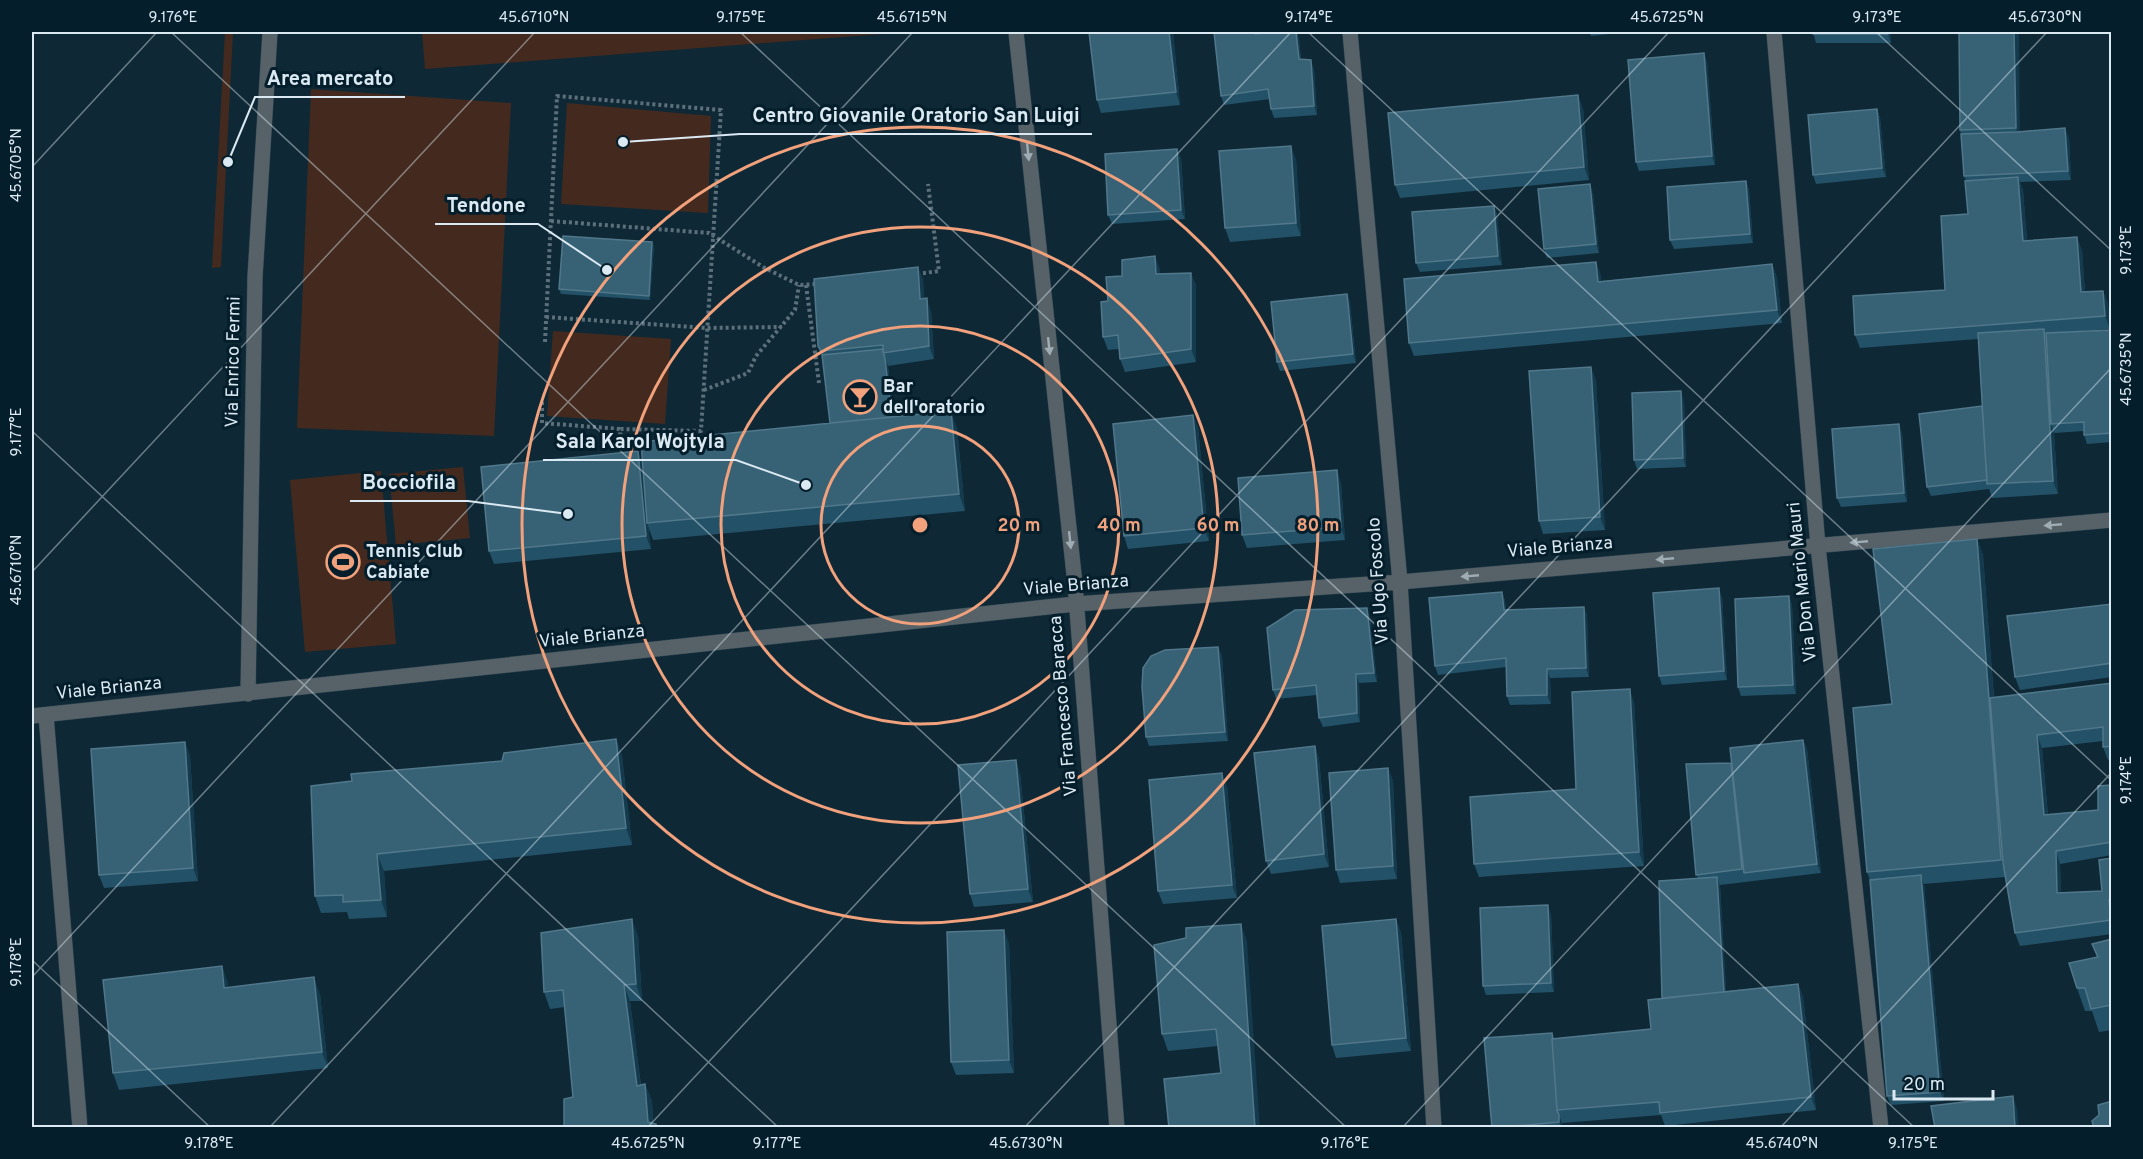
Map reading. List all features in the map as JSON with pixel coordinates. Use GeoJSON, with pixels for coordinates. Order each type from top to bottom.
{"type":"FeatureCollection","features":[{"type":"Feature","properties":{"kind":"street","name":"Via Enrico Fermi"},"geometry":{"type":"LineString","coordinates":[[248,694],[255,277],[270,32]]}},
{"type":"Feature","properties":{"kind":"street","name":"Via Francesco Baracca"},"geometry":{"type":"LineString","coordinates":[[1016,32],[1075,604],[1117,1128]]}},
{"type":"Feature","properties":{"kind":"street","name":"Via Ugo Foscolo"},"geometry":{"type":"LineString","coordinates":[[1350,32],[1400,582],[1434,1128]]}},
{"type":"Feature","properties":{"kind":"street","name":"Via Don Mario Mauri"},"geometry":{"type":"LineString","coordinates":[[1774,32],[1818,546],[1881,1128]]}},
{"type":"Feature","properties":{"kind":"street","name":"Viale Brianza"},"geometry":{"type":"LineString","coordinates":[[80,1128],[39,716],[1075,604],[1400,582],[2112,520]]}},
{"type":"Feature","properties":{"kind":"path"},"geometry":{"type":"LineString","coordinates":[[542,402],[542,423],[621,429],[701,431],[721,111],[557,96],[545,342]]}},
{"type":"Feature","properties":{"kind":"path"},"geometry":{"type":"LineString","coordinates":[[916,274],[939,272],[928,184]]}},
{"type":"Feature","properties":{"kind":"path"},"geometry":{"type":"LineString","coordinates":[[551,221],[709,233],[764,267],[799,285],[828,283]]}},
{"type":"Feature","properties":{"kind":"path"},"geometry":{"type":"LineString","coordinates":[[704,390],[748,374],[756,356],[795,310],[799,285]]}},
{"type":"Feature","properties":{"kind":"path"},"geometry":{"type":"LineString","coordinates":[[806,285],[819,383]]}},
{"type":"Feature","properties":{"kind":"path"},"geometry":{"type":"LineString","coordinates":[[546,317],[707,328],[782,327]]}},
{"type":"Feature","properties":{"kind":"path"},"geometry":{"type":"LineString","coordinates":[[621,429],[620,436],[624,441],[653,443]]}},
{"type":"Feature","properties":{"kind":"shaded area"},"geometry":{"type":"Polygon","coordinates":[[[225,32],[233,32],[221,267],[212,268],[225,32]]]}},
{"type":"Feature","properties":{"kind":"shaded area"},"geometry":{"type":"Polygon","coordinates":[[[422,32],[908,32],[425,69],[422,32]]]}},
{"type":"Feature","properties":{"kind":"shaded area"},"geometry":{"type":"Polygon","coordinates":[[[311,89],[511,103],[494,436],[297,428],[311,89]]]}},
{"type":"Feature","properties":{"kind":"shaded area"},"geometry":{"type":"Polygon","coordinates":[[[567,103],[711,116],[708,213],[561,204],[567,103]]]}},
{"type":"Feature","properties":{"kind":"shaded area"},"geometry":{"type":"Polygon","coordinates":[[[553,331],[671,339],[665,424],[547,416],[553,331]]]}},
{"type":"Feature","properties":{"kind":"shaded area"},"geometry":{"type":"Polygon","coordinates":[[[463,467],[470,538],[396,545],[389,474],[463,467]]]}},
{"type":"Feature","properties":{"kind":"shaded area","name":"Tennis Club Cabiate"},"geometry":{"type":"Polygon","coordinates":[[[381,471],[396,644],[305,652],[290,480],[381,471]]]}},
{"type":"Feature","properties":{"kind":"building"},"geometry":{"type":"Polygon","coordinates":[[[1089,32],[1169,32],[1176,92],[1097,100],[1089,32]]]}},
{"type":"Feature","properties":{"kind":"building"},"geometry":{"type":"Polygon","coordinates":[[[1214,32],[1255,32],[1255,34],[1296,32],[1299,59],[1311,60],[1314,106],[1271,109],[1268,89],[1221,96],[1214,32]]]}},
{"type":"Feature","properties":{"kind":"building"},"geometry":{"type":"Polygon","coordinates":[[[1813,32],[1888,32],[1888,34],[1813,34],[1813,32]]]}},
{"type":"Feature","properties":{"kind":"building"},"geometry":{"type":"Polygon","coordinates":[[[1959,32],[2014,32],[2016,128],[1960,130],[1959,32]]]}},
{"type":"Feature","properties":{"kind":"building"},"geometry":{"type":"Polygon","coordinates":[[[1704,53],[1712,156],[1636,162],[1628,60],[1704,53]]]}},
{"type":"Feature","properties":{"kind":"building"},"geometry":{"type":"Polygon","coordinates":[[[1578,95],[1584,167],[1395,185],[1388,113],[1578,95]]]}},
{"type":"Feature","properties":{"kind":"building"},"geometry":{"type":"Polygon","coordinates":[[[1877,109],[1882,168],[1813,175],[1808,115],[1877,109]]]}},
{"type":"Feature","properties":{"kind":"building"},"geometry":{"type":"Polygon","coordinates":[[[2065,128],[2068,171],[1964,176],[1961,134],[2065,128]]]}},
{"type":"Feature","properties":{"kind":"building"},"geometry":{"type":"Polygon","coordinates":[[[1291,146],[1296,223],[1225,228],[1219,151],[1291,146]]]}},
{"type":"Feature","properties":{"kind":"building"},"geometry":{"type":"Polygon","coordinates":[[[1177,149],[1181,210],[1108,215],[1105,154],[1177,149]]]}},
{"type":"Feature","properties":{"kind":"building"},"geometry":{"type":"Polygon","coordinates":[[[2018,177],[2023,241],[2077,237],[2081,292],[2103,291],[2105,316],[1855,335],[1853,296],[1945,290],[1941,216],[1968,214],[1965,181],[2018,177]]]}},
{"type":"Feature","properties":{"kind":"building"},"geometry":{"type":"Polygon","coordinates":[[[1746,181],[1750,234],[1670,240],[1667,187],[1746,181]]]}},
{"type":"Feature","properties":{"kind":"building"},"geometry":{"type":"Polygon","coordinates":[[[1590,184],[1596,244],[1544,249],[1538,189],[1590,184]]]}},
{"type":"Feature","properties":{"kind":"building"},"geometry":{"type":"Polygon","coordinates":[[[1494,206],[1498,256],[1416,263],[1412,212],[1494,206]]]}},
{"type":"Feature","properties":{"kind":"building"},"geometry":{"type":"Polygon","coordinates":[[[563,236],[652,242],[649,296],[559,289],[563,236]]]}},
{"type":"Feature","properties":{"kind":"building"},"geometry":{"type":"Polygon","coordinates":[[[1155,256],[1156,274],[1191,273],[1191,349],[1120,359],[1118,335],[1103,337],[1101,302],[1108,301],[1106,277],[1122,276],[1122,260],[1155,256]]]}},
{"type":"Feature","properties":{"kind":"building"},"geometry":{"type":"Polygon","coordinates":[[[1596,262],[1598,282],[1772,264],[1777,310],[1409,343],[1404,279],[1596,262]]]}},
{"type":"Feature","properties":{"kind":"building"},"geometry":{"type":"Polygon","coordinates":[[[918,267],[920,299],[927,298],[929,346],[883,353],[883,345],[821,351],[818,346],[814,279],[918,267]]]}},
{"type":"Feature","properties":{"kind":"building"},"geometry":{"type":"Polygon","coordinates":[[[1347,294],[1353,354],[1277,362],[1271,302],[1347,294]]]}},
{"type":"Feature","properties":{"kind":"building"},"geometry":{"type":"Polygon","coordinates":[[[2044,329],[2053,481],[1987,484],[1978,333],[2044,329]]]}},
{"type":"Feature","properties":{"kind":"building"},"geometry":{"type":"Polygon","coordinates":[[[2112,330],[2112,433],[2084,435],[2084,422],[2051,424],[2046,333],[2112,330]]]}},
{"type":"Feature","properties":{"kind":"building","name":"Bar dell'oratorio"},"geometry":{"type":"Polygon","coordinates":[[[883,349],[892,417],[830,423],[822,355],[883,349]]]}},
{"type":"Feature","properties":{"kind":"building"},"geometry":{"type":"Polygon","coordinates":[[[1591,367],[1600,517],[1539,521],[1529,371],[1591,367]]]}},
{"type":"Feature","properties":{"kind":"building"},"geometry":{"type":"Polygon","coordinates":[[[1681,391],[1683,458],[1634,460],[1632,393],[1681,391]]]}},
{"type":"Feature","properties":{"kind":"building"},"geometry":{"type":"Polygon","coordinates":[[[1982,406],[1987,480],[1927,487],[1919,414],[1982,406]]]}},
{"type":"Feature","properties":{"kind":"building"},"geometry":{"type":"Polygon","coordinates":[[[951,411],[959,494],[647,523],[641,442],[951,411]]]}},
{"type":"Feature","properties":{"kind":"building"},"geometry":{"type":"Polygon","coordinates":[[[1193,415],[1204,528],[1124,536],[1113,424],[1193,415]]]}},
{"type":"Feature","properties":{"kind":"building"},"geometry":{"type":"Polygon","coordinates":[[[1899,424],[1904,493],[1837,498],[1832,429],[1899,424]]]}},
{"type":"Feature","properties":{"kind":"building"},"geometry":{"type":"Polygon","coordinates":[[[638,451],[646,536],[489,551],[481,467],[638,451]]]}},
{"type":"Feature","properties":{"kind":"building"},"geometry":{"type":"Polygon","coordinates":[[[1337,470],[1341,527],[1242,535],[1238,478],[1337,470]]]}},
{"type":"Feature","properties":{"kind":"building"},"geometry":{"type":"Polygon","coordinates":[[[1977,539],[2001,860],[1867,872],[1853,708],[1892,704],[1873,549],[1977,539]]]}},
{"type":"Feature","properties":{"kind":"building"},"geometry":{"type":"Polygon","coordinates":[[[1719,588],[1724,671],[1659,676],[1653,593],[1719,588]]]}},
{"type":"Feature","properties":{"kind":"building"},"geometry":{"type":"Polygon","coordinates":[[[1502,592],[1504,610],[1584,607],[1586,668],[1547,669],[1547,695],[1507,696],[1506,658],[1435,666],[1429,598],[1502,592]]]}},
{"type":"Feature","properties":{"kind":"building"},"geometry":{"type":"Polygon","coordinates":[[[1789,596],[1793,685],[1738,687],[1735,599],[1789,596]]]}},
{"type":"Feature","properties":{"kind":"building"},"geometry":{"type":"Polygon","coordinates":[[[2112,604],[2112,663],[2015,677],[2007,616],[2112,604]]]}},
{"type":"Feature","properties":{"kind":"building"},"geometry":{"type":"Polygon","coordinates":[[[1367,608],[1374,673],[1356,674],[1357,713],[1319,718],[1316,685],[1273,690],[1267,628],[1295,610],[1367,608]]]}},
{"type":"Feature","properties":{"kind":"building"},"geometry":{"type":"Polygon","coordinates":[[[1218,647],[1225,732],[1146,737],[1142,687],[1143,668],[1151,656],[1165,650],[1218,647]]]}},
{"type":"Feature","properties":{"kind":"building"},"geometry":{"type":"Polygon","coordinates":[[[2112,683],[2112,746],[2103,747],[2103,727],[2037,735],[2044,815],[2098,810],[2098,786],[2112,785],[2112,842],[2056,851],[2057,893],[2102,891],[2099,860],[2112,858],[2112,900],[2109,900],[2111,920],[2015,933],[2003,863],[1990,698],[2112,683]]]}},
{"type":"Feature","properties":{"kind":"building"},"geometry":{"type":"Polygon","coordinates":[[[1630,689],[1639,852],[1474,864],[1470,797],[1576,789],[1572,692],[1630,689]]]}},
{"type":"Feature","properties":{"kind":"building"},"geometry":{"type":"Polygon","coordinates":[[[616,739],[626,828],[377,854],[381,900],[343,902],[343,895],[315,896],[311,786],[352,781],[351,774],[502,761],[504,753],[616,739]]]}},
{"type":"Feature","properties":{"kind":"building"},"geometry":{"type":"Polygon","coordinates":[[[1803,740],[1817,864],[1744,873],[1730,748],[1803,740]]]}},
{"type":"Feature","properties":{"kind":"building"},"geometry":{"type":"Polygon","coordinates":[[[185,742],[193,868],[99,875],[91,749],[185,742]]]}},
{"type":"Feature","properties":{"kind":"building"},"geometry":{"type":"Polygon","coordinates":[[[1315,746],[1324,854],[1266,861],[1254,753],[1315,746]]]}},
{"type":"Feature","properties":{"kind":"building"},"geometry":{"type":"Polygon","coordinates":[[[1016,760],[1028,889],[970,894],[958,765],[1016,760]]]}},
{"type":"Feature","properties":{"kind":"building"},"geometry":{"type":"Polygon","coordinates":[[[1731,763],[1742,869],[1696,875],[1686,764],[1731,763]]]}},
{"type":"Feature","properties":{"kind":"building"},"geometry":{"type":"Polygon","coordinates":[[[1388,768],[1393,866],[1336,870],[1329,773],[1388,768]]]}},
{"type":"Feature","properties":{"kind":"building"},"geometry":{"type":"Polygon","coordinates":[[[1222,773],[1232,885],[1158,891],[1149,780],[1222,773]]]}},
{"type":"Feature","properties":{"kind":"building"},"geometry":{"type":"Polygon","coordinates":[[[1921,875],[1940,1092],[1887,1096],[1870,880],[1921,875]]]}},
{"type":"Feature","properties":{"kind":"building"},"geometry":{"type":"Polygon","coordinates":[[[1717,877],[1724,992],[1662,998],[1659,881],[1717,877]]]}},
{"type":"Feature","properties":{"kind":"building"},"geometry":{"type":"Polygon","coordinates":[[[1548,905],[1551,983],[1483,986],[1480,908],[1548,905]]]}},
{"type":"Feature","properties":{"kind":"building"},"geometry":{"type":"Polygon","coordinates":[[[632,919],[636,984],[624,985],[637,1086],[645,1084],[648,1122],[656,1124],[657,1128],[564,1128],[564,1099],[573,1097],[563,990],[544,992],[541,933],[632,919]]]}},
{"type":"Feature","properties":{"kind":"building"},"geometry":{"type":"Polygon","coordinates":[[[1396,919],[1406,1038],[1332,1045],[1322,926],[1396,919]]]}},
{"type":"Feature","properties":{"kind":"building"},"geometry":{"type":"Polygon","coordinates":[[[1241,924],[1255,1128],[1169,1128],[1164,1079],[1221,1073],[1216,1029],[1162,1034],[1154,945],[1186,938],[1186,928],[1241,924]]]}},
{"type":"Feature","properties":{"kind":"building"},"geometry":{"type":"Polygon","coordinates":[[[1004,930],[1009,1060],[951,1062],[947,932],[1004,930]]]}},
{"type":"Feature","properties":{"kind":"building"},"geometry":{"type":"Polygon","coordinates":[[[2112,939],[2112,1005],[2091,1009],[2085,988],[2077,988],[2069,963],[2098,957],[2092,944],[2112,939]]]}},
{"type":"Feature","properties":{"kind":"building"},"geometry":{"type":"Polygon","coordinates":[[[222,966],[224,988],[314,977],[322,1052],[113,1073],[103,980],[222,966]]]}},
{"type":"Feature","properties":{"kind":"building"},"geometry":{"type":"Polygon","coordinates":[[[1798,984],[1811,1097],[1660,1113],[1659,1102],[1557,1110],[1552,1039],[1651,1029],[1648,1000],[1798,984]]]}},
{"type":"Feature","properties":{"kind":"building"},"geometry":{"type":"Polygon","coordinates":[[[1552,1033],[1559,1122],[1492,1128],[1484,1038],[1552,1033]]]}},
{"type":"Feature","properties":{"kind":"building"},"geometry":{"type":"Polygon","coordinates":[[[2013,1096],[2015,1128],[1935,1128],[1931,1106],[2013,1096]]]}},
{"type":"Feature","properties":{"kind":"building"},"geometry":{"type":"Polygon","coordinates":[[[2112,1101],[2112,1128],[2094,1128],[2092,1121],[2099,1115],[2098,1105],[2112,1101]]]}},
{"type":"Feature","properties":{"kind":"place","name":"Centro Giovanile Oratorio San Luigi"},"geometry":{"type":"Point","coordinates":[623,142]}},
{"type":"Feature","properties":{"kind":"place","name":"Area mercato"},"geometry":{"type":"Point","coordinates":[228,162]}},
{"type":"Feature","properties":{"kind":"place","name":"Tendone"},"geometry":{"type":"Point","coordinates":[607,270]}},
{"type":"Feature","properties":{"kind":"place","name":"Bar dell'oratorio"},"geometry":{"type":"Point","coordinates":[860,397]}},
{"type":"Feature","properties":{"kind":"place","name":"Sala Karol Wojtyla"},"geometry":{"type":"Point","coordinates":[806,485]}},
{"type":"Feature","properties":{"kind":"place","name":"Bocciofila"},"geometry":{"type":"Point","coordinates":[568,514]}},
{"type":"Feature","properties":{"kind":"place","name":"Tennis Club Cabiate"},"geometry":{"type":"Point","coordinates":[343,562]}}]}
